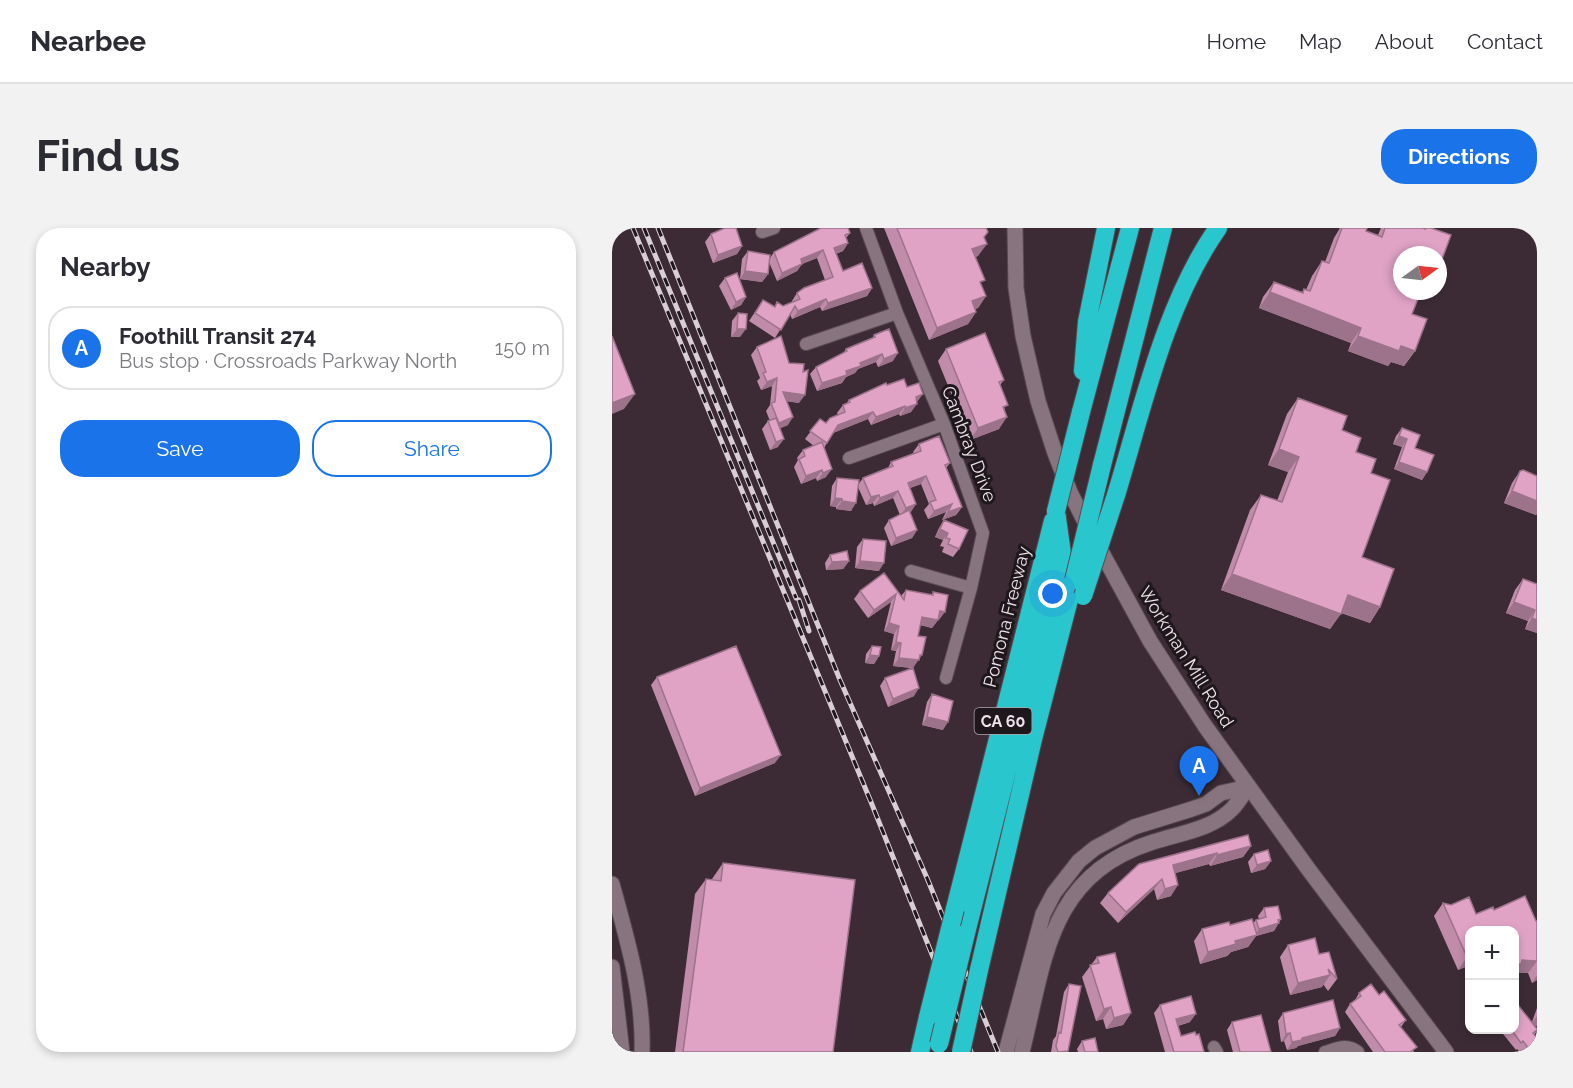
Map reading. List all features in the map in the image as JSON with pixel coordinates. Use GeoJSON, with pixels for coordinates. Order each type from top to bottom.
{"type":"FeatureCollection","features":[{"type":"Feature","properties":{"kind":"highway"},"geometry":{"type":"LineString","coordinates":[[1081,412],[1087,322],[1106,228]]}},
{"type":"Feature","properties":{"kind":"highway","name":"Pomona Freeway"},"geometry":{"type":"LineString","coordinates":[[920,1052],[1081,412],[1130,228]]}},
{"type":"Feature","properties":{"kind":"highway","name":"CA 60"},"geometry":{"type":"LineString","coordinates":[[962,1052],[1033,739],[1078,588],[1102,465],[1163,228]]}},
{"type":"Feature","properties":{"kind":"highway"},"geometry":{"type":"LineString","coordinates":[[1078,588],[1116,495],[1162,344],[1186,282],[1218,228]]}},
{"type":"Feature","properties":{"kind":"highway"},"geometry":{"type":"LineString","coordinates":[[938,1048],[1062,554],[1056,512]]}},
{"type":"Feature","properties":{"kind":"street"},"geometry":{"type":"LineString","coordinates":[[762,232],[774,228]]}},
{"type":"Feature","properties":{"kind":"street","name":"Cambray Drive"},"geometry":{"type":"LineString","coordinates":[[866,228],[897,314],[944,424],[983,533],[971,588],[946,678]]}},
{"type":"Feature","properties":{"kind":"street","name":"Workman Mill Road"},"geometry":{"type":"LineString","coordinates":[[1015,228],[1016,288],[1023,336],[1038,401],[1070,492],[1150,641],[1179,688],[1248,787],[1440,1050]]}},
{"type":"Feature","properties":{"kind":"street"},"geometry":{"type":"LineString","coordinates":[[806,344],[897,314]]}},
{"type":"Feature","properties":{"kind":"street"},"geometry":{"type":"LineString","coordinates":[[849,458],[944,424]]}},
{"type":"Feature","properties":{"kind":"street"},"geometry":{"type":"LineString","coordinates":[[911,571],[971,588]]}},
{"type":"Feature","properties":{"kind":"street"},"geometry":{"type":"LineString","coordinates":[[1008,1044],[1042,914],[1054,893],[1079,861],[1095,848],[1134,827],[1206,804],[1221,793],[1248,787]]}},
{"type":"Feature","properties":{"kind":"street"},"geometry":{"type":"LineString","coordinates":[[1022,1052],[1050,937],[1065,906],[1076,890],[1104,865],[1120,855],[1199,829],[1216,821],[1233,809],[1248,787]]}},
{"type":"Feature","properties":{"kind":"street"},"geometry":{"type":"LineString","coordinates":[[612,884],[638,994],[642,1052]]}},
{"type":"Feature","properties":{"kind":"street"},"geometry":{"type":"LineString","coordinates":[[612,967],[622,1052]]}},
{"type":"Feature","properties":{"kind":"street"},"geometry":{"type":"LineString","coordinates":[[1325,1052],[1344,1046],[1352,1047],[1358,1052]]}},
{"type":"Feature","properties":{"kind":"building"},"geometry":{"type":"Polygon","coordinates":[[[725,228],[736,228],[742,246],[718,255],[711,234],[725,228]]]}},
{"type":"Feature","properties":{"kind":"building"},"geometry":{"type":"Polygon","coordinates":[[[821,228],[848,228],[850,233],[845,235],[848,243],[834,248],[843,271],[862,263],[872,288],[828,303],[826,299],[798,311],[795,306],[781,330],[755,313],[763,300],[775,307],[777,302],[783,306],[800,299],[797,293],[804,288],[833,277],[823,250],[801,259],[802,264],[782,273],[774,252],[821,228]]]}},
{"type":"Feature","properties":{"kind":"building"},"geometry":{"type":"Polygon","coordinates":[[[897,228],[986,228],[988,232],[984,237],[987,244],[972,249],[985,280],[980,282],[986,296],[972,301],[976,312],[937,328],[897,228]]]}},
{"type":"Feature","properties":{"kind":"building"},"geometry":{"type":"Polygon","coordinates":[[[1342,228],[1367,228],[1366,231],[1382,237],[1385,228],[1431,228],[1451,235],[1447,246],[1393,246],[1393,300],[1417,300],[1412,314],[1427,319],[1415,351],[1401,346],[1399,351],[1358,336],[1361,328],[1270,292],[1274,282],[1303,293],[1304,289],[1310,291],[1322,261],[1329,263],[1342,228]]]}},
{"type":"Feature","properties":{"kind":"building"},"geometry":{"type":"Polygon","coordinates":[[[748,251],[770,255],[768,274],[745,271],[748,251]]]}},
{"type":"Feature","properties":{"kind":"building"},"geometry":{"type":"Polygon","coordinates":[[[737,273],[746,297],[736,302],[725,278],[737,273]]]}},
{"type":"Feature","properties":{"kind":"building"},"geometry":{"type":"Polygon","coordinates":[[[738,313],[747,314],[746,329],[737,329],[738,313]]]}},
{"type":"Feature","properties":{"kind":"building"},"geometry":{"type":"Polygon","coordinates":[[[889,329],[898,353],[884,359],[882,354],[860,363],[861,366],[846,371],[847,375],[822,383],[816,367],[847,351],[846,349],[889,329]]]}},
{"type":"Feature","properties":{"kind":"building"},"geometry":{"type":"Polygon","coordinates":[[[985,333],[1004,380],[999,382],[1008,405],[1003,407],[1007,417],[978,428],[946,349],[985,333]]]}},
{"type":"Feature","properties":{"kind":"building"},"geometry":{"type":"Polygon","coordinates":[[[612,336],[635,394],[612,403],[612,336]]]}},
{"type":"Feature","properties":{"kind":"building"},"geometry":{"type":"Polygon","coordinates":[[[781,336],[789,363],[804,364],[803,372],[808,370],[805,395],[783,392],[793,417],[779,423],[771,403],[775,402],[777,378],[767,382],[757,347],[781,336]]]}},
{"type":"Feature","properties":{"kind":"building"},"geometry":{"type":"Polygon","coordinates":[[[904,379],[907,387],[919,383],[923,394],[916,397],[917,404],[876,417],[873,412],[838,425],[827,443],[810,431],[820,419],[826,423],[830,418],[845,412],[843,405],[850,402],[849,400],[886,383],[887,385],[904,379]]]}},
{"type":"Feature","properties":{"kind":"building"},"geometry":{"type":"Polygon","coordinates":[[[1298,398],[1347,416],[1342,430],[1361,438],[1356,452],[1376,459],[1371,473],[1390,480],[1362,557],[1394,569],[1380,607],[1348,595],[1341,614],[1232,574],[1261,495],[1282,502],[1299,457],[1279,449],[1298,398]]]}},
{"type":"Feature","properties":{"kind":"building"},"geometry":{"type":"Polygon","coordinates":[[[776,418],[784,439],[776,442],[768,421],[776,418]]]}},
{"type":"Feature","properties":{"kind":"building"},"geometry":{"type":"Polygon","coordinates":[[[1402,428],[1420,435],[1415,448],[1434,455],[1427,472],[1399,462],[1407,439],[1399,436],[1402,428]]]}},
{"type":"Feature","properties":{"kind":"building"},"geometry":{"type":"Polygon","coordinates":[[[939,436],[950,463],[945,465],[962,507],[948,512],[952,504],[934,511],[930,502],[936,500],[926,476],[908,483],[916,504],[906,508],[898,491],[880,498],[879,495],[871,497],[863,478],[893,466],[891,462],[921,451],[919,444],[939,436]]]}},
{"type":"Feature","properties":{"kind":"building"},"geometry":{"type":"Polygon","coordinates":[[[822,442],[832,469],[806,476],[799,459],[805,456],[803,450],[822,442]]]}},
{"type":"Feature","properties":{"kind":"building"},"geometry":{"type":"Polygon","coordinates":[[[1523,470],[1537,476],[1537,501],[1512,491],[1520,471],[1523,470]]]}},
{"type":"Feature","properties":{"kind":"building"},"geometry":{"type":"Polygon","coordinates":[[[837,478],[859,480],[856,503],[835,498],[837,478]]]}},
{"type":"Feature","properties":{"kind":"building"},"geometry":{"type":"Polygon","coordinates":[[[909,510],[917,530],[896,538],[889,520],[909,510]]]}},
{"type":"Feature","properties":{"kind":"building"},"geometry":{"type":"Polygon","coordinates":[[[944,520],[968,530],[959,549],[948,544],[950,539],[946,538],[948,533],[940,529],[944,520]]]}},
{"type":"Feature","properties":{"kind":"building"},"geometry":{"type":"Polygon","coordinates":[[[863,539],[886,541],[884,563],[860,561],[863,539]]]}},
{"type":"Feature","properties":{"kind":"building"},"geometry":{"type":"Polygon","coordinates":[[[847,551],[849,561],[832,562],[830,555],[847,551]]]}},
{"type":"Feature","properties":{"kind":"building"},"geometry":{"type":"Polygon","coordinates":[[[884,573],[904,600],[906,590],[948,595],[945,612],[940,611],[938,620],[922,617],[918,636],[926,637],[919,660],[899,658],[901,643],[896,642],[899,626],[889,623],[896,594],[874,610],[860,591],[884,573]]]}},
{"type":"Feature","properties":{"kind":"building"},"geometry":{"type":"Polygon","coordinates":[[[1523,579],[1537,584],[1537,620],[1532,618],[1535,610],[1514,602],[1523,579]]]}},
{"type":"Feature","properties":{"kind":"building"},"geometry":{"type":"Polygon","coordinates":[[[736,646],[781,755],[700,788],[657,677],[736,646]]]}},
{"type":"Feature","properties":{"kind":"building"},"geometry":{"type":"Polygon","coordinates":[[[872,646],[881,647],[879,656],[870,655],[872,646]]]}},
{"type":"Feature","properties":{"kind":"building"},"geometry":{"type":"Polygon","coordinates":[[[913,668],[919,688],[893,699],[885,678],[913,668]]]}},
{"type":"Feature","properties":{"kind":"building"},"geometry":{"type":"Polygon","coordinates":[[[932,694],[953,701],[948,722],[927,717],[932,694]]]}},
{"type":"Feature","properties":{"kind":"building"},"geometry":{"type":"Polygon","coordinates":[[[1248,835],[1251,846],[1173,865],[1178,885],[1165,889],[1162,879],[1126,912],[1108,893],[1139,864],[1248,835]]]}},
{"type":"Feature","properties":{"kind":"building"},"geometry":{"type":"Polygon","coordinates":[[[1268,850],[1271,861],[1257,865],[1254,854],[1268,850]]]}},
{"type":"Feature","properties":{"kind":"building"},"geometry":{"type":"Polygon","coordinates":[[[723,863],[855,880],[833,1052],[683,1052],[706,879],[721,881],[723,863]]]}},
{"type":"Feature","properties":{"kind":"building"},"geometry":{"type":"Polygon","coordinates":[[[1525,896],[1537,921],[1537,961],[1522,960],[1519,964],[1519,926],[1465,926],[1465,952],[1443,903],[1451,905],[1469,897],[1476,914],[1493,907],[1494,910],[1525,896]]]}},
{"type":"Feature","properties":{"kind":"building"},"geometry":{"type":"Polygon","coordinates":[[[1278,906],[1281,919],[1278,920],[1279,923],[1259,929],[1256,920],[1266,917],[1264,908],[1278,906]]]}},
{"type":"Feature","properties":{"kind":"building"},"geometry":{"type":"Polygon","coordinates":[[[1252,919],[1257,935],[1208,952],[1202,929],[1252,919]]]}},
{"type":"Feature","properties":{"kind":"building"},"geometry":{"type":"Polygon","coordinates":[[[1315,938],[1319,954],[1329,952],[1337,979],[1328,969],[1330,975],[1298,983],[1288,945],[1315,938]]]}},
{"type":"Feature","properties":{"kind":"building"},"geometry":{"type":"Polygon","coordinates":[[[1115,953],[1131,1013],[1114,1018],[1111,1007],[1104,1009],[1090,965],[1099,963],[1097,957],[1115,953]]]}},
{"type":"Feature","properties":{"kind":"building"},"geometry":{"type":"Polygon","coordinates":[[[1069,984],[1081,986],[1068,1051],[1058,1052],[1056,1046],[1059,1032],[1061,1033],[1069,984]]]}},
{"type":"Feature","properties":{"kind":"building"},"geometry":{"type":"Polygon","coordinates":[[[1371,984],[1379,995],[1384,991],[1406,1020],[1399,1025],[1417,1047],[1410,1052],[1385,1052],[1350,1004],[1371,984]]]}},
{"type":"Feature","properties":{"kind":"building"},"geometry":{"type":"Polygon","coordinates":[[[1191,996],[1196,1014],[1176,1019],[1181,1036],[1195,1032],[1196,1035],[1199,1034],[1204,1052],[1174,1052],[1160,1005],[1191,996]]]}},
{"type":"Feature","properties":{"kind":"building"},"geometry":{"type":"Polygon","coordinates":[[[1333,1000],[1340,1028],[1292,1042],[1290,1033],[1286,1034],[1283,1013],[1333,1000]]]}},
{"type":"Feature","properties":{"kind":"building"},"geometry":{"type":"Polygon","coordinates":[[[1519,1006],[1537,1029],[1533,1033],[1537,1038],[1537,1043],[1529,1049],[1523,1041],[1521,1043],[1515,1034],[1519,1034],[1519,1006]]]}},
{"type":"Feature","properties":{"kind":"building"},"geometry":{"type":"Polygon","coordinates":[[[1261,1015],[1271,1052],[1240,1052],[1232,1022],[1261,1015]]]}},
{"type":"Feature","properties":{"kind":"building"},"geometry":{"type":"Polygon","coordinates":[[[1095,1038],[1098,1052],[1085,1052],[1082,1041],[1095,1038]]]}},
{"type":"Feature","properties":{"kind":"railway"},"geometry":{"type":"LineString","coordinates":[[633,228],[871,802],[971,1052]]}},
{"type":"Feature","properties":{"kind":"railway"},"geometry":{"type":"LineString","coordinates":[[644,228],[796,598]]}},
{"type":"Feature","properties":{"kind":"railway"},"geometry":{"type":"LineString","coordinates":[[658,228],[840,680],[927,878],[998,1052]]}},
{"type":"Feature","properties":{"kind":"railway"},"geometry":{"type":"LineString","coordinates":[[799,600],[809,631]]}},
{"type":"Feature","properties":{"kind":"place","name":"Foothill Transit 274"},"geometry":{"type":"Point","coordinates":[1199,796]}}]}
